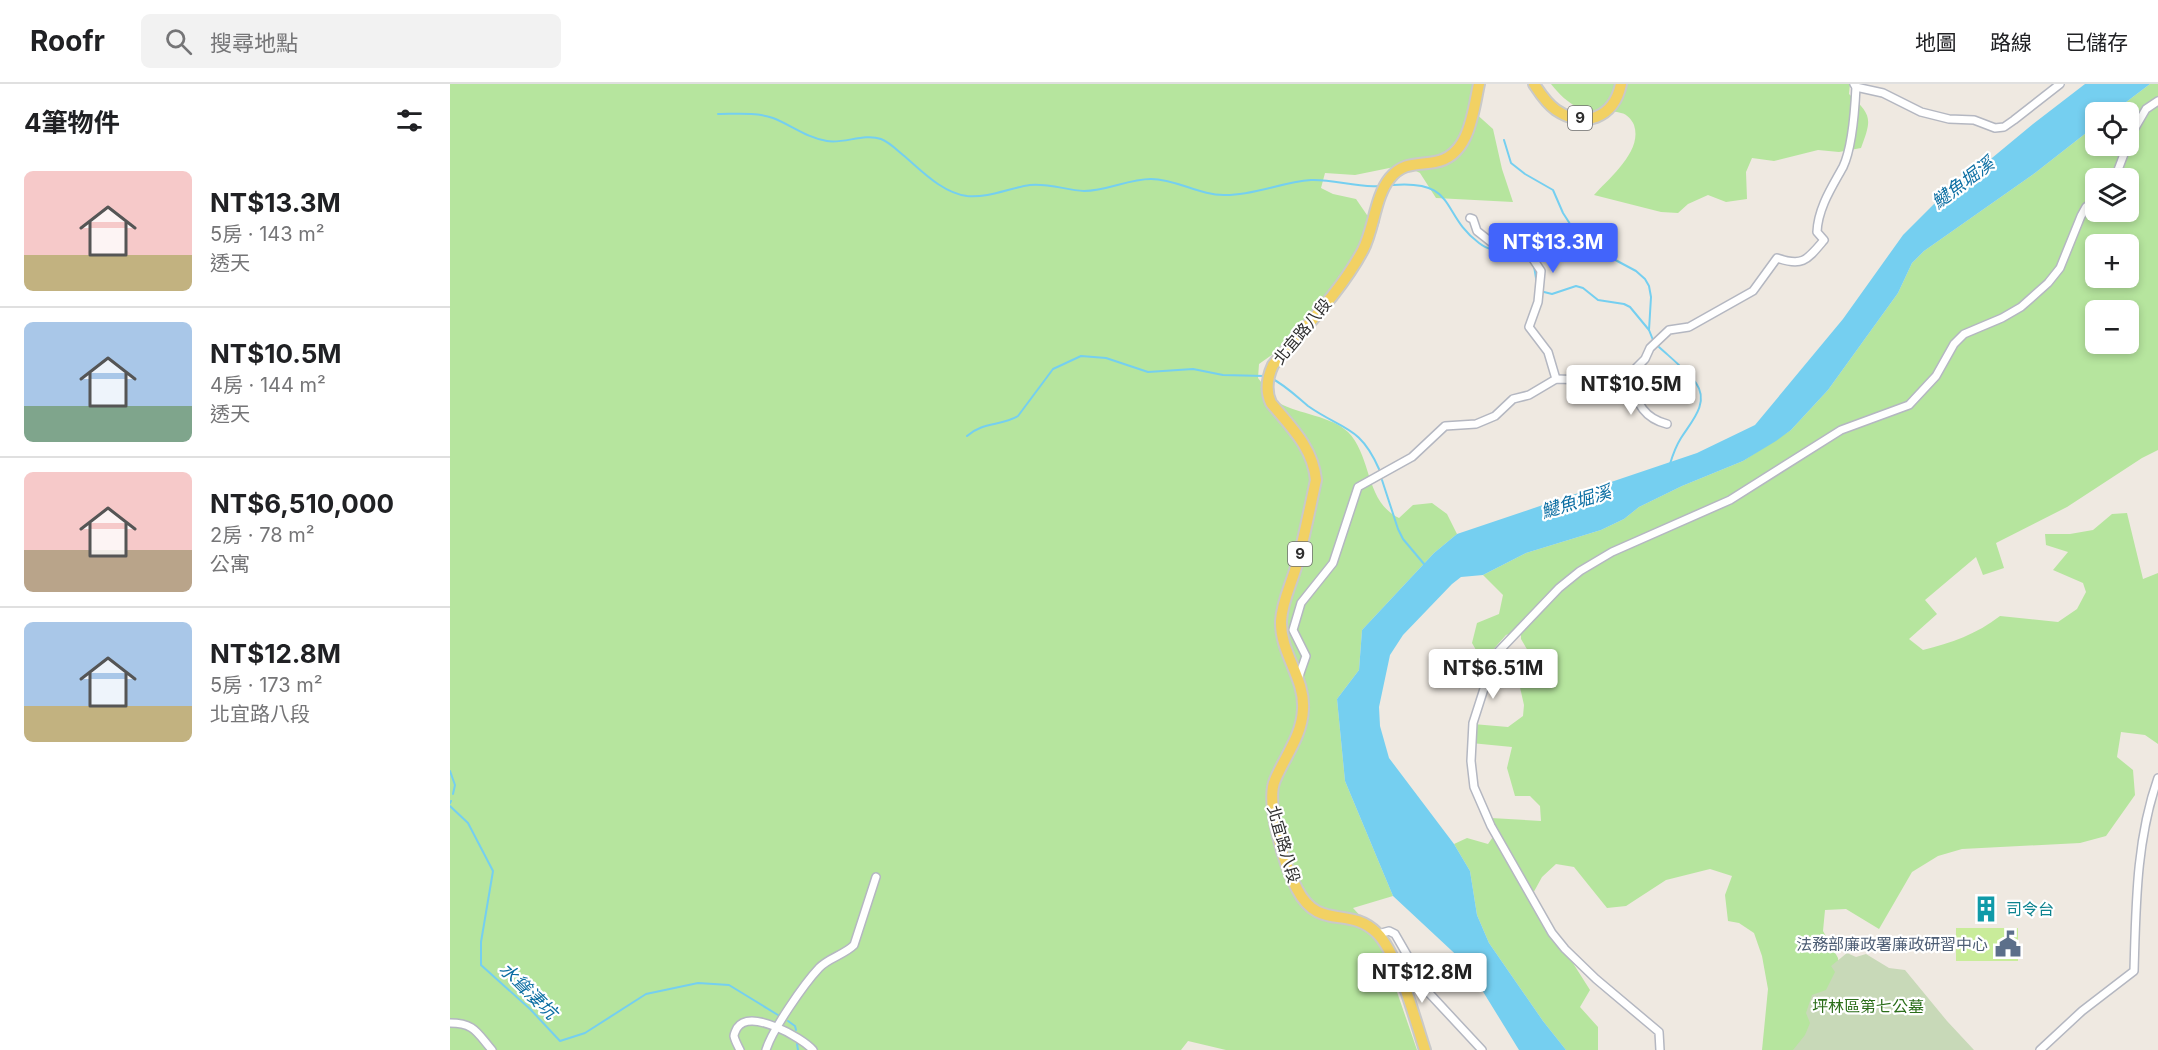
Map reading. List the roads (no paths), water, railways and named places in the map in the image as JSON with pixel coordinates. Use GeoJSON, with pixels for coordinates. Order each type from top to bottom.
{"type":"FeatureCollection","features":[{"type":"Feature","properties":{"kind":"main road","name":"北宜路八段"},"geometry":{"type":"LineString","coordinates":[[1378,934],[1359,921],[1323,915],[1312,910],[1296,889],[1273,814],[1270,795],[1274,781],[1302,726],[1304,706],[1298,679],[1282,639],[1281,621],[1283,604],[1298,562],[1316,480],[1311,455],[1271,403],[1268,395],[1269,374],[1273,365],[1354,266],[1364,248],[1389,179],[1404,166],[1437,162],[1459,148],[1472,123],[1479,84]]}},
{"type":"Feature","properties":{"kind":"main road","name":"9"},"geometry":{"type":"LineString","coordinates":[[1534,84],[1546,102],[1556,110],[1581,118],[1600,117],[1607,112],[1620,92],[1621,84]]}},
{"type":"Feature","properties":{"kind":"main road"},"geometry":{"type":"LineString","coordinates":[[1378,934],[1401,978],[1425,1050]]}},
{"type":"Feature","properties":{"kind":"street"},"geometry":{"type":"LineString","coordinates":[[1298,679],[1306,656],[1293,630],[1301,603],[1333,563],[1358,487],[1412,457],[1445,426],[1476,424],[1495,416],[1513,399],[1529,395],[1556,379],[1615,381],[1628,376],[1645,359],[1650,348],[1669,330],[1689,327],[1753,291],[1777,258],[1792,263],[1799,262],[1812,254],[1824,240],[1817,232],[1817,219],[1844,166],[1855,118],[1855,86],[1882,93],[1921,112],[1949,119],[1974,120],[1995,128],[2004,127],[2060,84]]}},
{"type":"Feature","properties":{"kind":"street"},"geometry":{"type":"LineString","coordinates":[[2139,121],[2146,109],[2158,101]]}},
{"type":"Feature","properties":{"kind":"street"},"geometry":{"type":"LineString","coordinates":[[1660,1050],[1659,1032],[1596,979],[1552,933],[1491,826],[1474,786],[1471,761],[1473,723],[1497,653],[1559,588],[1612,552],[1730,500],[1841,430],[1909,405],[1936,376],[1954,344],[1964,334],[2002,318],[2021,307],[2048,283],[2060,268],[2085,209]]}},
{"type":"Feature","properties":{"kind":"street"},"geometry":{"type":"LineString","coordinates":[[1470,218],[1473,219],[1477,231],[1491,242],[1531,256],[1541,271],[1538,302],[1529,327],[1548,351],[1556,379]]}},
{"type":"Feature","properties":{"kind":"street"},"geometry":{"type":"LineString","coordinates":[[1628,376],[1641,409],[1655,421],[1666,424]]}},
{"type":"Feature","properties":{"kind":"street"},"geometry":{"type":"LineString","coordinates":[[2040,1050],[2082,1011],[2134,971],[2137,879],[2144,832],[2158,778]]}},
{"type":"Feature","properties":{"kind":"street"},"geometry":{"type":"LineString","coordinates":[[766,1050],[777,1027],[820,966],[854,945],[876,877]]}},
{"type":"Feature","properties":{"kind":"street"},"geometry":{"type":"LineString","coordinates":[[1378,934],[1389,931],[1395,934],[1429,993],[1482,1050]]}},
{"type":"Feature","properties":{"kind":"street"},"geometry":{"type":"LineString","coordinates":[[740,1050],[734,1036],[742,1021],[748,1019],[777,1027],[805,1041],[813,1050]]}},
{"type":"Feature","properties":{"kind":"street"},"geometry":{"type":"LineString","coordinates":[[450,1023],[467,1024],[474,1028],[492,1050]]}},
{"type":"Feature","properties":{"kind":"water","name":"𩻸魚堀溪"},"geometry":{"type":"Polygon","coordinates":[[[2085,84],[2150,84],[2126,102],[2085,102],[2085,134],[2035,173],[1924,251],[1912,263],[1898,293],[1828,390],[1791,430],[1743,461],[1682,486],[1639,507],[1624,519],[1601,530],[1526,553],[1483,575],[1461,577],[1403,635],[1390,655],[1379,707],[1380,726],[1389,758],[1454,844],[1470,871],[1477,915],[1489,943],[1566,1050],[1519,1050],[1466,964],[1393,896],[1345,781],[1337,699],[1359,670],[1362,630],[1434,553],[1457,534],[1697,453],[1755,425],[1843,319],[1903,235],[1938,200],[2085,84]]]}},
{"type":"Feature","properties":{"kind":"waterway"},"geometry":{"type":"LineString","coordinates":[[718,114],[766,116],[827,141],[868,137],[881,139],[941,186],[967,196],[983,196],[1030,185],[1084,191],[1151,179],[1216,195],[1247,193],[1311,180],[1379,186]]}},
{"type":"Feature","properties":{"kind":"waterway"},"geometry":{"type":"LineString","coordinates":[[1504,140],[1511,163],[1553,190],[1572,227],[1592,241],[1606,255],[1636,271],[1645,279],[1651,297],[1649,330],[1653,340]]}},
{"type":"Feature","properties":{"kind":"waterway"},"geometry":{"type":"LineString","coordinates":[[1393,185],[1428,188],[1446,201],[1458,221],[1479,243],[1501,252],[1515,254]]}},
{"type":"Feature","properties":{"kind":"waterway"},"geometry":{"type":"LineString","coordinates":[[1534,266],[1537,284]]}},
{"type":"Feature","properties":{"kind":"waterway"},"geometry":{"type":"LineString","coordinates":[[1544,292],[1552,294],[1576,286],[1583,288],[1598,300],[1630,307],[1649,330]]}},
{"type":"Feature","properties":{"kind":"waterway"},"geometry":{"type":"LineString","coordinates":[[1659,347],[1692,378],[1700,390],[1701,398],[1698,412],[1673,453],[1670,464]]}},
{"type":"Feature","properties":{"kind":"waterway"},"geometry":{"type":"LineString","coordinates":[[967,436],[979,428],[1018,416],[1053,369],[1081,356],[1106,358],[1148,372],[1193,369],[1223,375],[1264,376]]}},
{"type":"Feature","properties":{"kind":"waterway"},"geometry":{"type":"LineString","coordinates":[[1271,378],[1286,387],[1308,406],[1357,436],[1365,444],[1379,469]]}},
{"type":"Feature","properties":{"kind":"waterway"},"geometry":{"type":"LineString","coordinates":[[1382,480],[1398,529],[1403,539],[1424,564]]}},
{"type":"Feature","properties":{"kind":"waterway"},"geometry":{"type":"LineString","coordinates":[[450,771],[455,785],[453,794]]}},
{"type":"Feature","properties":{"kind":"waterway","name":"水聳淒坑"},"geometry":{"type":"LineString","coordinates":[[450,806],[468,823],[493,871],[481,942],[481,965],[530,1009],[560,1041],[585,1033],[646,994],[698,983],[729,985],[778,1015]]}},
{"type":"Feature","properties":{"kind":"waterway","name":"水聳淒坑"},"geometry":{"type":"LineString","coordinates":[[788,1021],[795,1026],[796,1030]]}},
{"type":"Feature","properties":{"kind":"waterway","name":"水聳淒坑"},"geometry":{"type":"LineString","coordinates":[[797,1044],[798,1050]]}},
{"type":"Feature","properties":{"kind":"place","name":"司令台"},"geometry":{"type":"Point","coordinates":[1986,909]}},
{"type":"Feature","properties":{"kind":"place","name":"法務部廉政署廉政研習中心"},"geometry":{"type":"Point","coordinates":[2008,944]}},
{"type":"Feature","properties":{"kind":"park label","name":"坪林區第七公墓"},"geometry":{"type":"Point","coordinates":[1868,1006]}}]}
